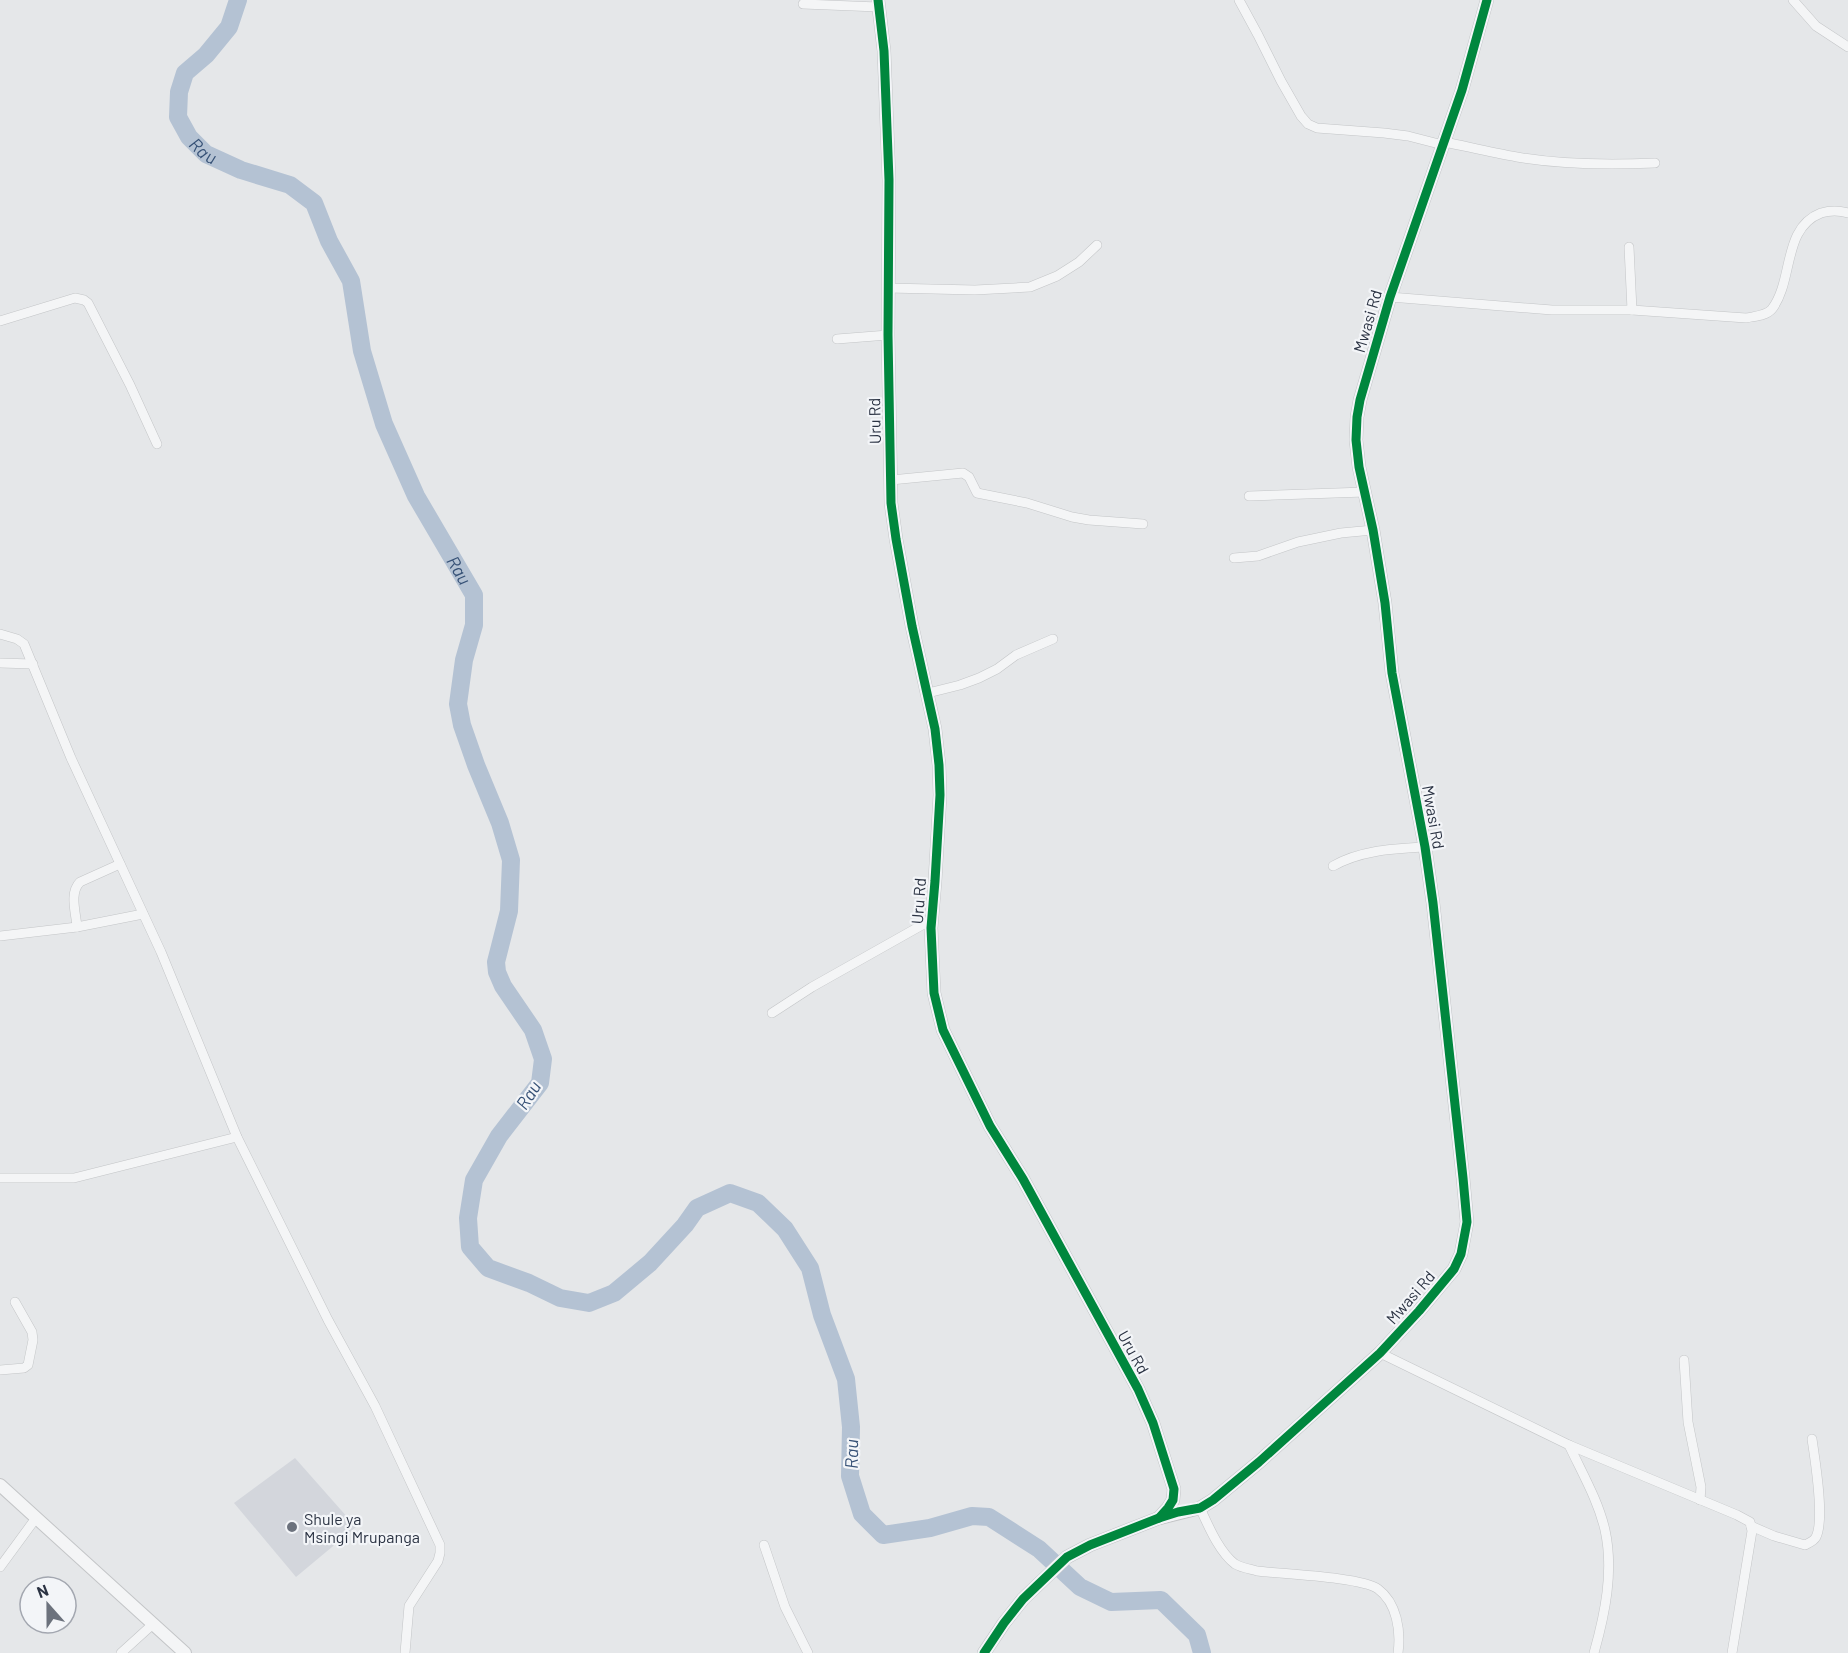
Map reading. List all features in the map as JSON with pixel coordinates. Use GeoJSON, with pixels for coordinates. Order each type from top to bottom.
{"type":"FeatureCollection","features":[{"type":"Feature","properties":{"kind":"street"},"geometry":{"type":"LineString","coordinates":[[1239,0],[1301,116],[1308,124],[1317,128],[1408,136],[1542,161],[1606,164],[1655,163]]}},
{"type":"Feature","properties":{"kind":"street","name":"Mwasi Rd"},"geometry":{"type":"LineString","coordinates":[[1159,1518],[1200,1508],[1259,1462],[1380,1353],[1454,1269],[1461,1254],[1467,1222],[1434,903],[1392,673],[1385,603],[1356,440],[1360,400],[1390,297],[1462,90],[1487,0]]}},
{"type":"Feature","properties":{"kind":"street"},"geometry":{"type":"LineString","coordinates":[[1793,0],[1816,26],[1848,47]]}},
{"type":"Feature","properties":{"kind":"street"},"geometry":{"type":"LineString","coordinates":[[803,4],[878,3]]}},
{"type":"Feature","properties":{"kind":"street","name":"Uru Rd"},"geometry":{"type":"LineString","coordinates":[[878,3],[884,51],[888,180],[891,480],[896,539],[912,626],[935,729],[940,795],[932,920],[934,993],[943,1030],[990,1126],[1023,1179],[1138,1389],[1153,1423],[1174,1489],[1173,1500],[1159,1518]]}},
{"type":"Feature","properties":{"kind":"street"},"geometry":{"type":"LineString","coordinates":[[1390,297],[1552,310],[1632,310],[1746,318],[1762,315],[1771,310],[1779,296],[1798,233],[1807,220],[1837,210],[1848,213]]}},
{"type":"Feature","properties":{"kind":"street"},"geometry":{"type":"LineString","coordinates":[[888,288],[975,290],[1030,287],[1057,276],[1079,262],[1097,245]]}},
{"type":"Feature","properties":{"kind":"street"},"geometry":{"type":"LineString","coordinates":[[1629,247],[1632,310]]}},
{"type":"Feature","properties":{"kind":"street"},"geometry":{"type":"LineString","coordinates":[[0,321],[75,298],[88,303],[157,444]]}},
{"type":"Feature","properties":{"kind":"street"},"geometry":{"type":"LineString","coordinates":[[837,339],[888,334]]}},
{"type":"Feature","properties":{"kind":"street"},"geometry":{"type":"LineString","coordinates":[[891,480],[963,473],[969,477],[977,494],[1028,503],[1072,517],[1143,524]]}},
{"type":"Feature","properties":{"kind":"street"},"geometry":{"type":"LineString","coordinates":[[1249,496],[1365,492]]}},
{"type":"Feature","properties":{"kind":"street"},"geometry":{"type":"LineString","coordinates":[[1234,558],[1257,556],[1298,542],[1373,530]]}},
{"type":"Feature","properties":{"kind":"street"},"geometry":{"type":"LineString","coordinates":[[0,634],[17,639],[24,644],[71,758],[161,952],[237,1137],[328,1320],[375,1406],[440,1545],[438,1561],[409,1606],[405,1653]]}},
{"type":"Feature","properties":{"kind":"street"},"geometry":{"type":"LineString","coordinates":[[928,693],[979,678],[1029,648],[1053,639]]}},
{"type":"Feature","properties":{"kind":"street"},"geometry":{"type":"LineString","coordinates":[[0,663],[33,664]]}},
{"type":"Feature","properties":{"kind":"street"},"geometry":{"type":"LineString","coordinates":[[1333,866],[1347,857],[1363,853],[1425,848]]}},
{"type":"Feature","properties":{"kind":"street"},"geometry":{"type":"LineString","coordinates":[[77,927],[73,894],[76,886],[120,864]]}},
{"type":"Feature","properties":{"kind":"street"},"geometry":{"type":"LineString","coordinates":[[0,936],[77,927],[143,914]]}},
{"type":"Feature","properties":{"kind":"street"},"geometry":{"type":"LineString","coordinates":[[772,1013],[812,987],[932,920]]}},
{"type":"Feature","properties":{"kind":"street"},"geometry":{"type":"LineString","coordinates":[[0,1179],[74,1178],[237,1137]]}},
{"type":"Feature","properties":{"kind":"street"},"geometry":{"type":"LineString","coordinates":[[0,1371],[24,1368],[28,1365],[33,1340],[32,1332],[15,1302]]}},
{"type":"Feature","properties":{"kind":"street"},"geometry":{"type":"LineString","coordinates":[[1380,1353],[1569,1445],[1750,1522],[1752,1531],[1732,1653]]}},
{"type":"Feature","properties":{"kind":"street"},"geometry":{"type":"LineString","coordinates":[[1684,1360],[1688,1422],[1700,1472],[1700,1500]]}},
{"type":"Feature","properties":{"kind":"street"},"geometry":{"type":"LineString","coordinates":[[1751,1526],[1805,1545],[1811,1543],[1816,1536],[1819,1521],[1819,1493],[1812,1439]]}},
{"type":"Feature","properties":{"kind":"street"},"geometry":{"type":"LineString","coordinates":[[1569,1445],[1595,1501],[1605,1529],[1608,1548],[1606,1601],[1594,1653]]}},
{"type":"Feature","properties":{"kind":"street"},"geometry":{"type":"LineString","coordinates":[[0,1485],[185,1653]]}},
{"type":"Feature","properties":{"kind":"street"},"geometry":{"type":"LineString","coordinates":[[1200,1508],[1214,1537],[1229,1558],[1242,1567],[1257,1571],[1357,1581],[1377,1588],[1389,1601],[1396,1618],[1399,1634],[1398,1653]]}},
{"type":"Feature","properties":{"kind":"street"},"geometry":{"type":"LineString","coordinates":[[0,1567],[36,1518]]}},
{"type":"Feature","properties":{"kind":"street"},"geometry":{"type":"LineString","coordinates":[[984,1653],[1023,1599],[1067,1557],[1090,1545],[1159,1518]]}},
{"type":"Feature","properties":{"kind":"street"},"geometry":{"type":"LineString","coordinates":[[764,1545],[785,1607],[808,1653]]}},
{"type":"Feature","properties":{"kind":"street"},"geometry":{"type":"LineString","coordinates":[[121,1653],[153,1624]]}},
{"type":"Feature","properties":{"kind":"shaded area"},"geometry":{"type":"Polygon","coordinates":[[[295,1458],[356,1527],[296,1577],[234,1503],[295,1458]]]}},
{"type":"Feature","properties":{"kind":"waterway","name":"Rau"},"geometry":{"type":"LineString","coordinates":[[238,0],[229,27],[206,55],[185,73],[179,92],[178,117],[189,137],[206,154],[241,170],[290,185],[314,203],[329,241],[351,281],[362,351],[384,424],[416,496],[474,595],[474,625],[464,660],[458,704],[462,725],[500,823],[511,860],[509,911],[496,962],[497,972],[503,986],[533,1030],[543,1059],[540,1083],[499,1136],[474,1180],[468,1218],[470,1247],[488,1268],[529,1283],[560,1298],[589,1303],[614,1293],[650,1263],[685,1225],[697,1208],[730,1193],[758,1203],[785,1229],[810,1268],[822,1315],[846,1379],[851,1427],[850,1476],[862,1514],[883,1535],[930,1528],[972,1516],[989,1517],[1039,1549],[1080,1587],[1111,1602],[1161,1600],[1197,1635],[1202,1653]]}},
{"type":"Feature","properties":{"kind":"cycle path"},"geometry":{"type":"LineString","coordinates":[[878,0],[884,51],[889,180],[888,335],[891,503],[912,626],[935,729],[939,765],[940,795],[931,928],[934,993],[943,1030],[990,1126],[1023,1179],[1138,1389],[1153,1423],[1174,1489],[1173,1500],[1159,1518],[1090,1545],[1067,1557],[1023,1599],[984,1653]]}},
{"type":"Feature","properties":{"kind":"cycle path"},"geometry":{"type":"LineString","coordinates":[[1159,1518],[1200,1508],[1259,1462],[1380,1353],[1454,1269],[1461,1254],[1467,1222],[1433,903],[1425,847],[1392,673],[1385,603],[1356,440],[1360,400],[1390,297],[1462,90],[1487,0]]}},
{"type":"Feature","properties":{"kind":"place","name":"Shule ya Msingi Mrupanga"},"geometry":{"type":"Point","coordinates":[292,1527]}}]}
